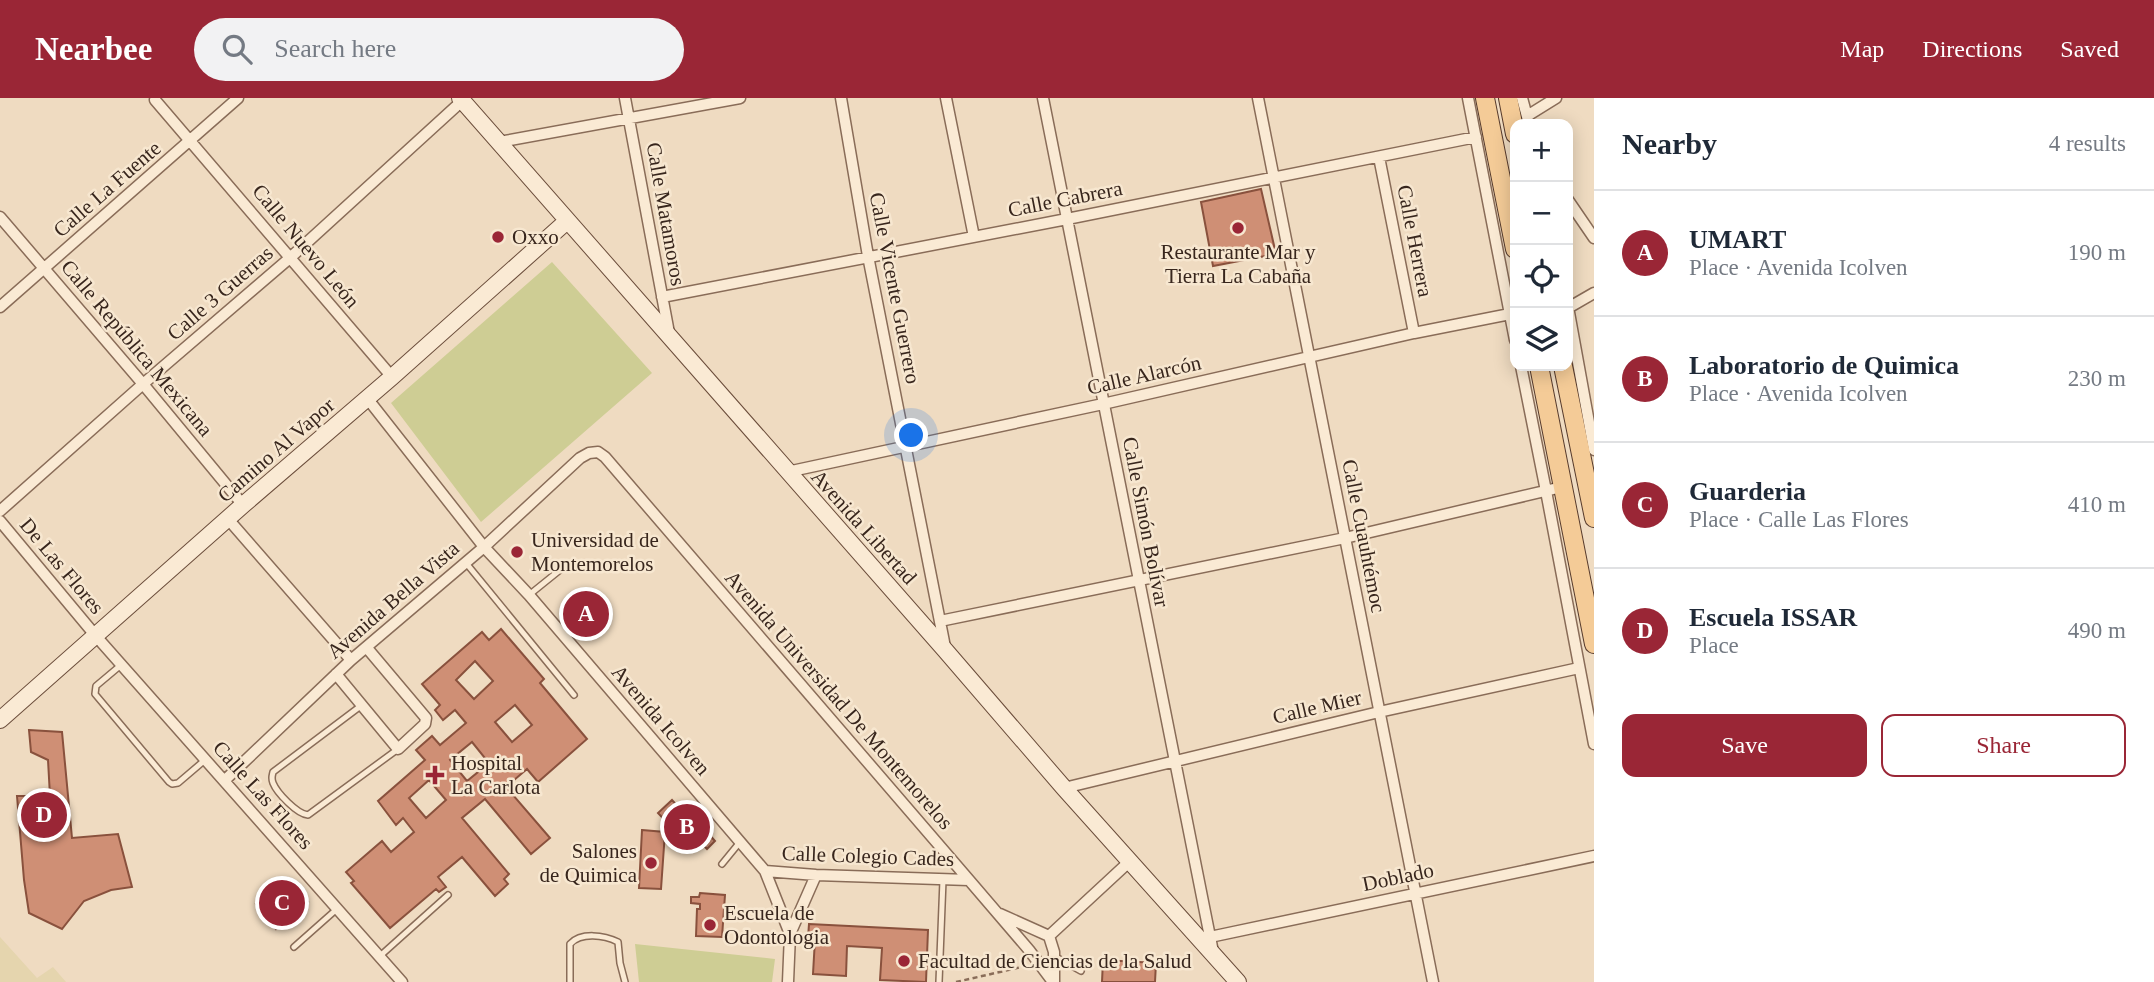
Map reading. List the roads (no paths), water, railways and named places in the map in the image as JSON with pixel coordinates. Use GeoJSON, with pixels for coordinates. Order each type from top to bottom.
{"type":"FeatureCollection","features":[{"type":"Feature","properties":{"kind":"main road"},"geometry":{"type":"LineString","coordinates":[[1485,98],[1514,245]]}},
{"type":"Feature","properties":{"kind":"main road"},"geometry":{"type":"LineString","coordinates":[[1508,98],[1512,119]]}},
{"type":"Feature","properties":{"kind":"main road"},"geometry":{"type":"LineString","coordinates":[[1540,371],[1558,460],[1555,489],[1581,577],[1594,644]]}},
{"type":"Feature","properties":{"kind":"main road"},"geometry":{"type":"LineString","coordinates":[[1564,371],[1594,518]]}},
{"type":"Feature","properties":{"kind":"main road"},"geometry":{"type":"LineString","coordinates":[[1558,460],[1568,460],[1575,465],[1587,485]]}},
{"type":"Feature","properties":{"kind":"main road"},"geometry":{"type":"LineString","coordinates":[[1581,577],[1594,607]]}},
{"type":"Feature","properties":{"kind":"street","name":"Calle La Fuente"},"geometry":{"type":"LineString","coordinates":[[0,307],[238,98]]}},
{"type":"Feature","properties":{"kind":"street","name":"Calle Matamoros"},"geometry":{"type":"LineString","coordinates":[[625,98],[670,337]]}},
{"type":"Feature","properties":{"kind":"street","name":"Calle Vicente Guerrero"},"geometry":{"type":"LineString","coordinates":[[841,98],[868,256],[945,650]]}},
{"type":"Feature","properties":{"kind":"street"},"geometry":{"type":"LineString","coordinates":[[946,98],[974,237]]}},
{"type":"Feature","properties":{"kind":"street","name":"Calle Simón Bolívar"},"geometry":{"type":"LineString","coordinates":[[1043,98],[1211,945]]}},
{"type":"Feature","properties":{"kind":"street","name":"Calle Cuauhtémoc"},"geometry":{"type":"LineString","coordinates":[[1258,98],[1433,982]]}},
{"type":"Feature","properties":{"kind":"street"},"geometry":{"type":"LineString","coordinates":[[1468,98],[1510,314]]}},
{"type":"Feature","properties":{"kind":"street"},"geometry":{"type":"LineString","coordinates":[[1522,98],[1528,119]]}},
{"type":"Feature","properties":{"kind":"street"},"geometry":{"type":"LineString","coordinates":[[1529,119],[1556,98]]}},
{"type":"Feature","properties":{"kind":"street","name":"Avenida Libertad"},"geometry":{"type":"LineString","coordinates":[[461,99],[1064,788],[1211,945],[1238,982]]}},
{"type":"Feature","properties":{"kind":"street","name":"Calle 3 Guerras"},"geometry":{"type":"LineString","coordinates":[[0,511],[291,257],[461,99]]}},
{"type":"Feature","properties":{"kind":"street"},"geometry":{"type":"LineString","coordinates":[[499,142],[733,99]]}},
{"type":"Feature","properties":{"kind":"street","name":"Calle Nuevo León"},"geometry":{"type":"LineString","coordinates":[[155,100],[392,377]]}},
{"type":"Feature","properties":{"kind":"street","name":"Calle Cabrera"},"geometry":{"type":"LineString","coordinates":[[662,297],[1476,137]]}},
{"type":"Feature","properties":{"kind":"street","name":"Calle Herrera"},"geometry":{"type":"LineString","coordinates":[[1379,158],[1414,333]]}},
{"type":"Feature","properties":{"kind":"street"},"geometry":{"type":"LineString","coordinates":[[1573,207],[1594,238]]}},
{"type":"Feature","properties":{"kind":"street","name":"Calle República Mexicana"},"geometry":{"type":"LineString","coordinates":[[0,217],[243,505]]}},
{"type":"Feature","properties":{"kind":"street","name":"Camino Al Vapor"},"geometry":{"type":"LineString","coordinates":[[6,715],[567,220]]}},
{"type":"Feature","properties":{"kind":"street"},"geometry":{"type":"LineString","coordinates":[[1573,305],[1594,293]]}},
{"type":"Feature","properties":{"kind":"street","name":"Calle Alarcón"},"geometry":{"type":"LineString","coordinates":[[787,472],[1510,314]]}},
{"type":"Feature","properties":{"kind":"street"},"geometry":{"type":"LineString","coordinates":[[1573,335],[1594,450]]}},
{"type":"Feature","properties":{"kind":"street"},"geometry":{"type":"LineString","coordinates":[[1522,371],[1555,489],[1579,668],[1594,744]]}},
{"type":"Feature","properties":{"kind":"street","name":"Avenida Icolven"},"geometry":{"type":"LineString","coordinates":[[367,398],[484,547],[529,595],[765,871],[790,934]]}},
{"type":"Feature","properties":{"kind":"street","name":"Avenida Universidad De Montemorelos"},"geometry":{"type":"LineString","coordinates":[[589,453],[598,452],[605,457],[1034,956],[1053,982]]}},
{"type":"Feature","properties":{"kind":"street","name":"Avenida Bella Vista"},"geometry":{"type":"LineString","coordinates":[[225,780],[335,674],[466,563],[580,458],[589,453]]}},
{"type":"Feature","properties":{"kind":"street"},"geometry":{"type":"LineString","coordinates":[[940,621],[1345,538],[1555,489]]}},
{"type":"Feature","properties":{"kind":"street"},"geometry":{"type":"LineString","coordinates":[[228,519],[351,660]]}},
{"type":"Feature","properties":{"kind":"street","name":"De Las Flores"},"geometry":{"type":"LineString","coordinates":[[0,521],[95,635]]}},
{"type":"Feature","properties":{"kind":"street","name":"Calle Las Flores"},"geometry":{"type":"LineString","coordinates":[[95,635],[402,982]]}},
{"type":"Feature","properties":{"kind":"street"},"geometry":{"type":"LineString","coordinates":[[335,674],[398,749],[425,724],[426,718],[367,648]]}},
{"type":"Feature","properties":{"kind":"street","name":"Calle Mier"},"geometry":{"type":"LineString","coordinates":[[1064,788],[1379,712],[1579,668]]}},
{"type":"Feature","properties":{"kind":"street","name":"Doblado"},"geometry":{"type":"LineString","coordinates":[[1211,945],[1415,892],[1594,856]]}},
{"type":"Feature","properties":{"kind":"street"},"geometry":{"type":"LineString","coordinates":[[1054,954],[1034,956],[1033,938],[1044,934],[1130,861]]}},
{"type":"Feature","properties":{"kind":"street","name":"Calle Colegio Cades"},"geometry":{"type":"LineString","coordinates":[[765,871],[969,880]]}},
{"type":"Feature","properties":{"kind":"street"},"geometry":{"type":"LineString","coordinates":[[789,982],[790,934],[816,875]]}},
{"type":"Feature","properties":{"kind":"street"},"geometry":{"type":"LineString","coordinates":[[995,911],[1044,934],[1054,954],[1053,982]]}},
{"type":"Feature","properties":{"kind":"lane"},"geometry":{"type":"LineString","coordinates":[[466,563],[574,695]]}},
{"type":"Feature","properties":{"kind":"lane"},"geometry":{"type":"LineString","coordinates":[[529,595],[560,570]]}},
{"type":"Feature","properties":{"kind":"lane"},"geometry":{"type":"LineString","coordinates":[[121,665],[96,686],[95,694],[169,782],[178,783],[205,760]]}},
{"type":"Feature","properties":{"kind":"lane"},"geometry":{"type":"LineString","coordinates":[[362,705],[274,772],[274,785],[298,812],[308,815],[398,749]]}},
{"type":"Feature","properties":{"kind":"lane"},"geometry":{"type":"LineString","coordinates":[[722,864],[740,842]]}},
{"type":"Feature","properties":{"kind":"lane"},"geometry":{"type":"LineString","coordinates":[[939,982],[943,878]]}},
{"type":"Feature","properties":{"kind":"lane"},"geometry":{"type":"LineString","coordinates":[[380,956],[448,895]]}},
{"type":"Feature","properties":{"kind":"lane"},"geometry":{"type":"LineString","coordinates":[[294,947],[338,908]]}},
{"type":"Feature","properties":{"kind":"lane"},"geometry":{"type":"LineString","coordinates":[[570,982],[572,940],[594,936],[618,942],[625,982]]}},
{"type":"Feature","properties":{"kind":"lane"},"geometry":{"type":"LineString","coordinates":[[1054,954],[1081,971]]}},
{"type":"Feature","properties":{"kind":"place","name":"Restaurante Mar y Tierra La Cabaña"},"geometry":{"type":"Point","coordinates":[1238,228]}},
{"type":"Feature","properties":{"kind":"place","name":"Oxxo"},"geometry":{"type":"Point","coordinates":[498,237]}},
{"type":"Feature","properties":{"kind":"place","name":"Universidad de Montemorelos"},"geometry":{"type":"Point","coordinates":[517,552]}},
{"type":"Feature","properties":{"kind":"place","name":"UMART"},"geometry":{"type":"Point","coordinates":[586,614]}},
{"type":"Feature","properties":{"kind":"place","name":"Hospital La Carlota"},"geometry":{"type":"Point","coordinates":[435,775]}},
{"type":"Feature","properties":{"kind":"place","name":"Escuela ISSAR"},"geometry":{"type":"Point","coordinates":[44,815]}},
{"type":"Feature","properties":{"kind":"place","name":"Laboratorio de Quimica"},"geometry":{"type":"Point","coordinates":[687,827]}},
{"type":"Feature","properties":{"kind":"place","name":"Salones de Quimica"},"geometry":{"type":"Point","coordinates":[651,863]}},
{"type":"Feature","properties":{"kind":"place","name":"Guarderia"},"geometry":{"type":"Point","coordinates":[282,903]}},
{"type":"Feature","properties":{"kind":"place","name":"Escuela de Odontologia"},"geometry":{"type":"Point","coordinates":[710,925]}},
{"type":"Feature","properties":{"kind":"place","name":"Facultad de Ciencias de la Salud"},"geometry":{"type":"Point","coordinates":[904,961]}}]}
